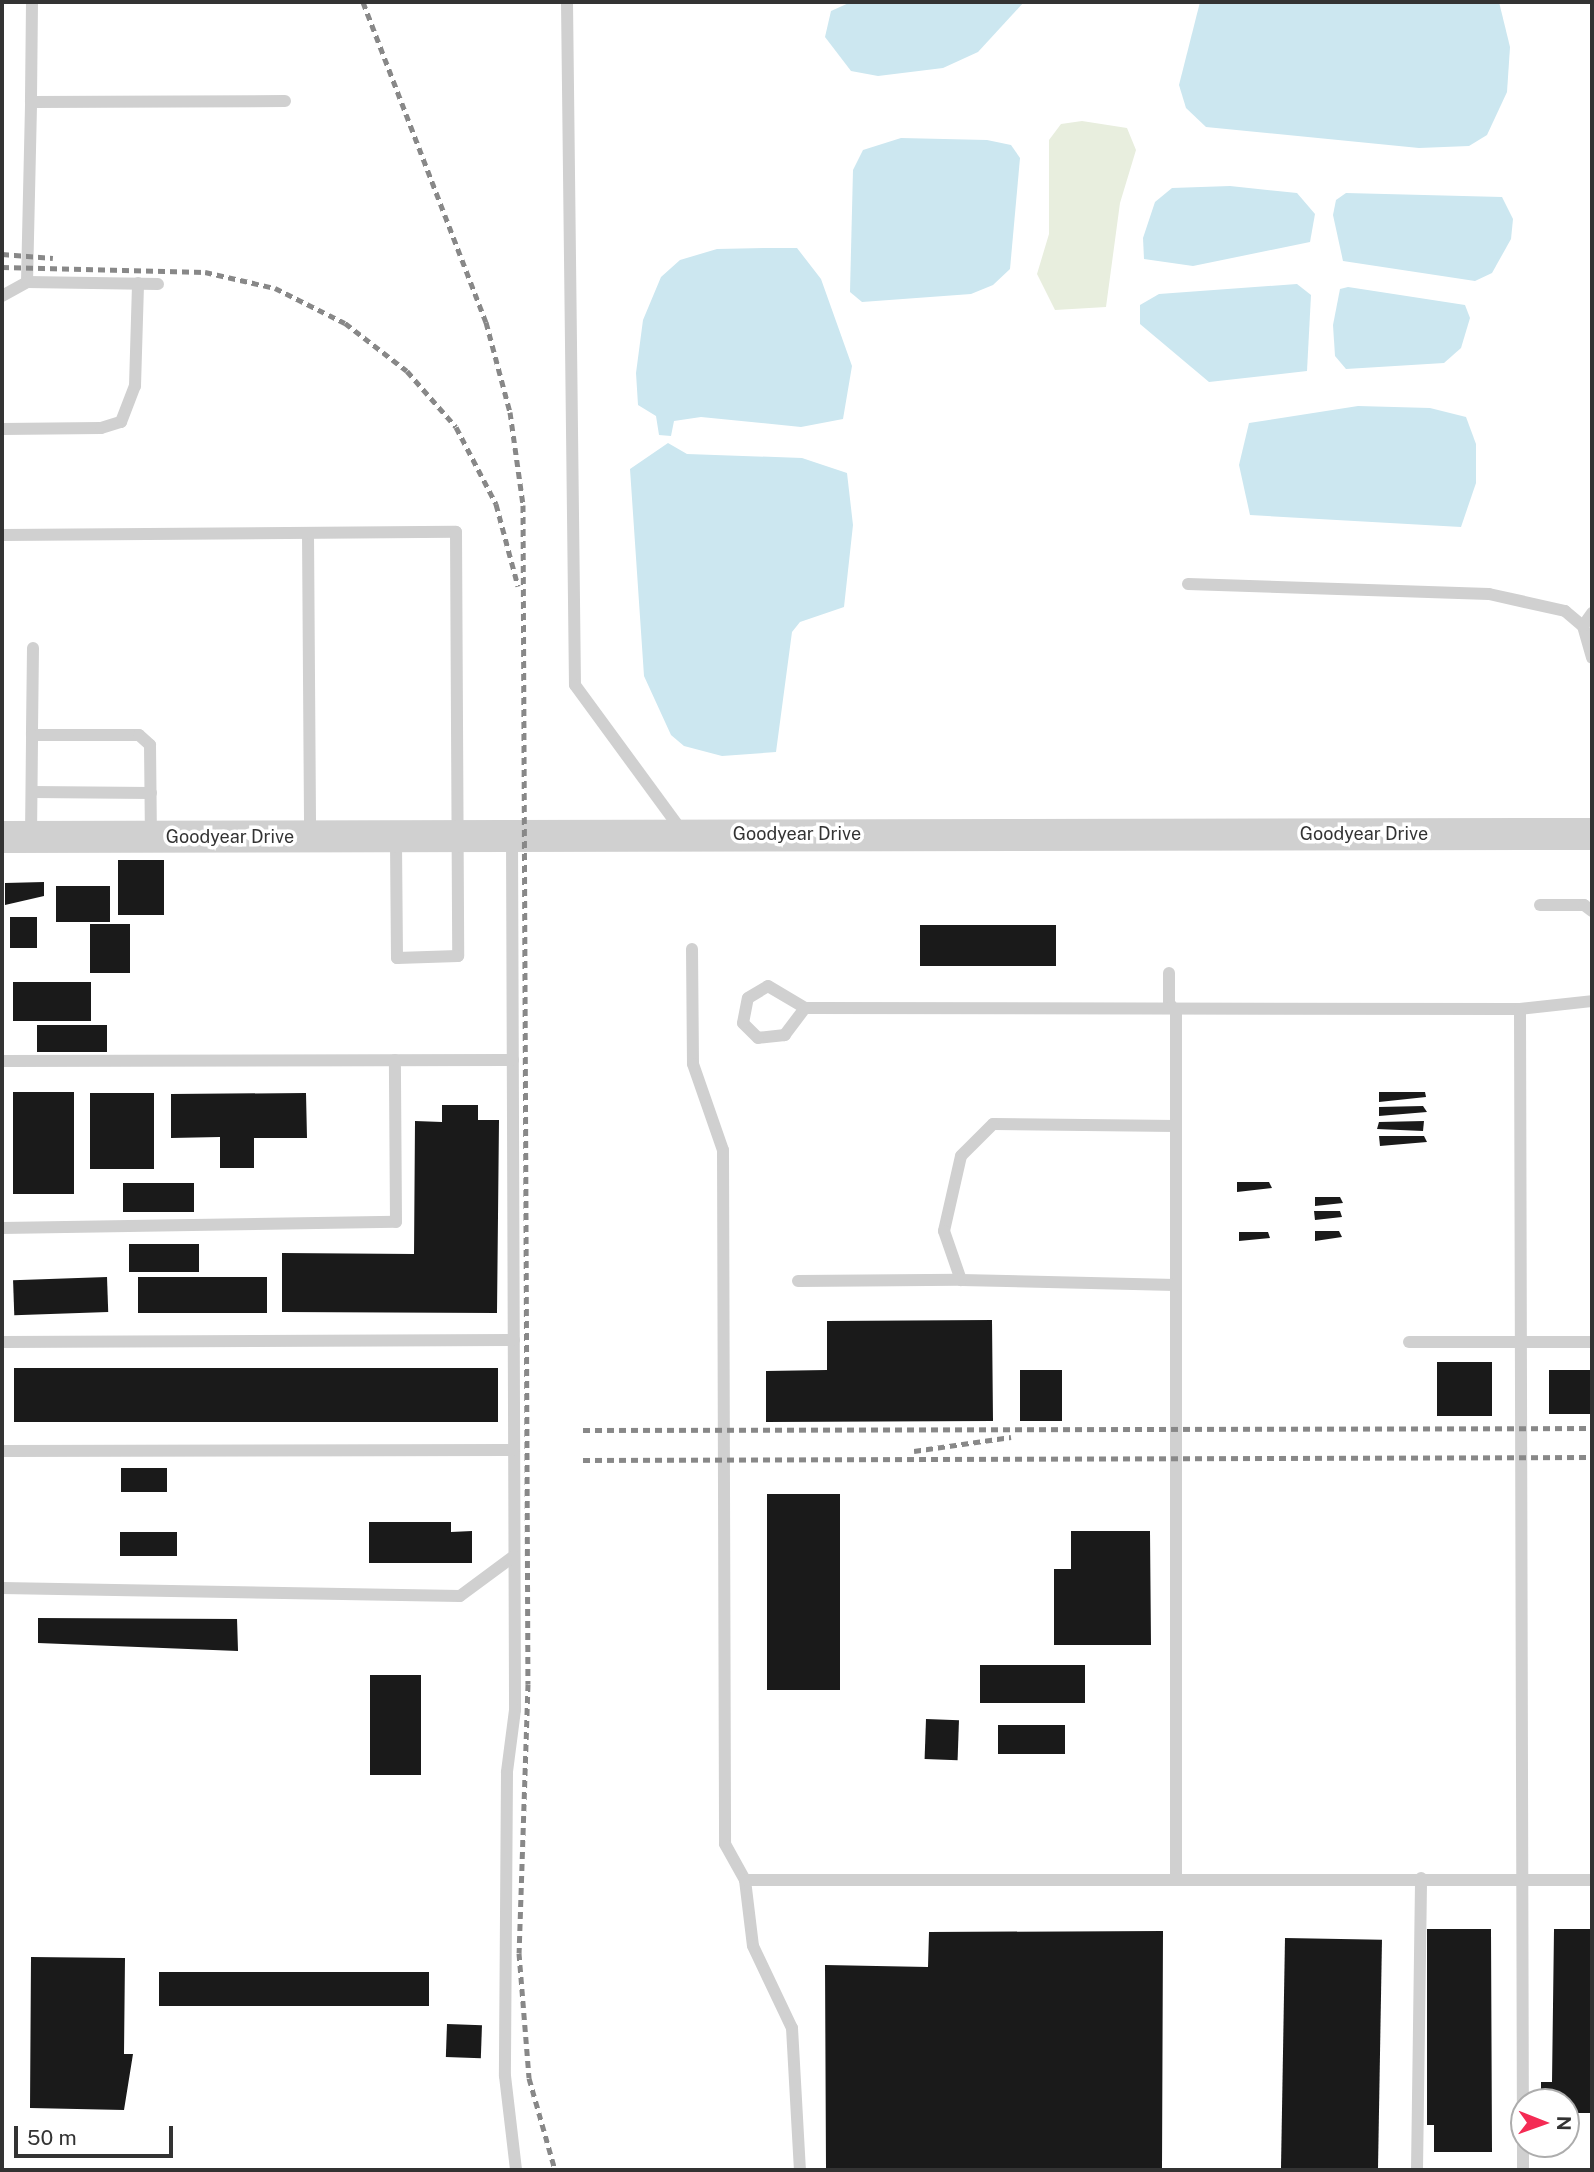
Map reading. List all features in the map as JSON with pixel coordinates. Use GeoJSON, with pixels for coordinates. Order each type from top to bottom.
{"type":"FeatureCollection","features":[{"type":"Feature","properties":{"kind":"street","name":"Goodyear Drive"},"geometry":{"type":"LineString","coordinates":[[16,836],[457,838],[684,834],[1592,834]]}},
{"type":"Feature","properties":{"kind":"lane"},"geometry":{"type":"LineString","coordinates":[[27,282],[32,2]]}},
{"type":"Feature","properties":{"kind":"lane"},"geometry":{"type":"LineString","coordinates":[[567,2],[575,685],[648,793],[684,834]]}},
{"type":"Feature","properties":{"kind":"lane"},"geometry":{"type":"LineString","coordinates":[[31,102],[285,102]]}},
{"type":"Feature","properties":{"kind":"lane"},"geometry":{"type":"LineString","coordinates":[[2,296],[27,282],[158,284]]}},
{"type":"Feature","properties":{"kind":"lane"},"geometry":{"type":"LineString","coordinates":[[2,429],[101,428],[121,422],[135,386],[138,284]]}},
{"type":"Feature","properties":{"kind":"lane"},"geometry":{"type":"LineString","coordinates":[[2,535],[456,532],[458,956],[397,958],[396,838]]}},
{"type":"Feature","properties":{"kind":"lane"},"geometry":{"type":"LineString","coordinates":[[308,534],[310,837]]}},
{"type":"Feature","properties":{"kind":"lane"},"geometry":{"type":"LineString","coordinates":[[1188,584],[1489,594],[1564,611],[1583,626],[1592,658]]}},
{"type":"Feature","properties":{"kind":"lane"},"geometry":{"type":"LineString","coordinates":[[1583,626],[1592,613]]}},
{"type":"Feature","properties":{"kind":"lane"},"geometry":{"type":"LineString","coordinates":[[16,836],[32,792],[33,648]]}},
{"type":"Feature","properties":{"kind":"lane"},"geometry":{"type":"LineString","coordinates":[[32,734],[139,735],[150,745],[151,836]]}},
{"type":"Feature","properties":{"kind":"lane"},"geometry":{"type":"LineString","coordinates":[[32,792],[151,793]]}},
{"type":"Feature","properties":{"kind":"lane"},"geometry":{"type":"LineString","coordinates":[[512,835],[514,1556],[505,2076],[516,2170]]}},
{"type":"Feature","properties":{"kind":"lane"},"geometry":{"type":"LineString","coordinates":[[1540,905],[1584,905],[1592,911]]}},
{"type":"Feature","properties":{"kind":"lane"},"geometry":{"type":"LineString","coordinates":[[692,950],[693,1063],[723,1150],[725,1844],[745,1880],[753,1946],[792,2028],[800,2170]]}},
{"type":"Feature","properties":{"kind":"lane"},"geometry":{"type":"LineString","coordinates":[[1169,973],[1169,1003],[1176,1012],[1175,1879]]}},
{"type":"Feature","properties":{"kind":"lane"},"geometry":{"type":"LineString","coordinates":[[805,1008],[785,1035],[758,1038],[743,1023],[748,998],[768,986],[805,1008],[1176,1012],[1520,1009],[1592,1000]]}},
{"type":"Feature","properties":{"kind":"lane"},"geometry":{"type":"LineString","coordinates":[[1520,1009],[1522,2170]]}},
{"type":"Feature","properties":{"kind":"lane"},"geometry":{"type":"LineString","coordinates":[[2,1228],[396,1222],[395,1060]]}},
{"type":"Feature","properties":{"kind":"lane"},"geometry":{"type":"LineString","coordinates":[[2,1061],[513,1060]]}},
{"type":"Feature","properties":{"kind":"lane"},"geometry":{"type":"LineString","coordinates":[[961,1280],[944,1231],[961,1156],[993,1124],[1176,1126]]}},
{"type":"Feature","properties":{"kind":"lane"},"geometry":{"type":"LineString","coordinates":[[798,1281],[961,1280],[1176,1285]]}},
{"type":"Feature","properties":{"kind":"lane"},"geometry":{"type":"LineString","coordinates":[[2,1342],[514,1340]]}},
{"type":"Feature","properties":{"kind":"lane"},"geometry":{"type":"LineString","coordinates":[[1409,1342],[1592,1342]]}},
{"type":"Feature","properties":{"kind":"lane"},"geometry":{"type":"LineString","coordinates":[[2,1451],[514,1450]]}},
{"type":"Feature","properties":{"kind":"lane"},"geometry":{"type":"LineString","coordinates":[[2,1588],[460,1596],[514,1556]]}},
{"type":"Feature","properties":{"kind":"lane"},"geometry":{"type":"LineString","coordinates":[[1417,2170],[1421,1878]]}},
{"type":"Feature","properties":{"kind":"lane"},"geometry":{"type":"LineString","coordinates":[[745,1880],[1592,1880]]}},
{"type":"Feature","properties":{"kind":"green space"},"geometry":{"type":"Polygon","coordinates":[[[1082,121],[1127,128],[1136,150],[1120,203],[1106,307],[1055,310],[1037,274],[1049,234],[1049,140],[1061,124],[1082,121]]]}},
{"type":"Feature","properties":{"kind":"water"},"geometry":{"type":"Polygon","coordinates":[[[851,2],[1024,2],[978,52],[943,68],[878,76],[851,71],[825,37],[831,11],[851,2]]]}},
{"type":"Feature","properties":{"kind":"water"},"geometry":{"type":"Polygon","coordinates":[[[1200,2],[1499,2],[1510,47],[1507,92],[1487,135],[1469,146],[1419,148],[1206,127],[1186,108],[1179,85],[1200,2]]]}},
{"type":"Feature","properties":{"kind":"water"},"geometry":{"type":"Polygon","coordinates":[[[901,138],[987,140],[1011,145],[1020,158],[1010,269],[993,285],[971,294],[862,302],[850,292],[853,170],[863,150],[901,138]]]}},
{"type":"Feature","properties":{"kind":"water"},"geometry":{"type":"Polygon","coordinates":[[[1230,186],[1297,193],[1315,214],[1310,242],[1193,266],[1144,259],[1143,238],[1155,202],[1172,188],[1230,186]]]}},
{"type":"Feature","properties":{"kind":"water"},"geometry":{"type":"Polygon","coordinates":[[[1346,193],[1502,197],[1513,219],[1511,239],[1492,273],[1475,281],[1343,261],[1333,215],[1336,200],[1346,193]]]}},
{"type":"Feature","properties":{"kind":"water"},"geometry":{"type":"Polygon","coordinates":[[[797,248],[821,279],[852,366],[843,419],[801,427],[701,417],[674,421],[671,436],[659,435],[656,416],[638,405],[636,373],[643,320],[661,277],[680,260],[717,249],[797,248]]]}},
{"type":"Feature","properties":{"kind":"water"},"geometry":{"type":"Polygon","coordinates":[[[1297,284],[1311,295],[1307,371],[1209,382],[1140,324],[1140,305],[1159,294],[1297,284]]]}},
{"type":"Feature","properties":{"kind":"water"},"geometry":{"type":"Polygon","coordinates":[[[1348,287],[1465,305],[1470,318],[1461,348],[1444,363],[1346,369],[1335,356],[1333,325],[1340,289],[1348,287]]]}},
{"type":"Feature","properties":{"kind":"water"},"geometry":{"type":"Polygon","coordinates":[[[1358,406],[1430,408],[1466,417],[1476,444],[1476,483],[1461,527],[1250,515],[1239,465],[1249,423],[1358,406]]]}},
{"type":"Feature","properties":{"kind":"water"},"geometry":{"type":"Polygon","coordinates":[[[668,443],[687,454],[802,458],[847,473],[853,525],[844,607],[800,622],[792,632],[776,752],[722,756],[684,746],[671,735],[644,676],[630,469],[668,443]]]}},
{"type":"Feature","properties":{"kind":"building"},"geometry":{"type":"Polygon","coordinates":[[[118,860],[164,860],[164,915],[118,915],[118,860]]]}},
{"type":"Feature","properties":{"kind":"building"},"geometry":{"type":"Polygon","coordinates":[[[44,882],[44,896],[5,905],[5,883],[44,882]]]}},
{"type":"Feature","properties":{"kind":"building"},"geometry":{"type":"Polygon","coordinates":[[[56,886],[110,886],[110,922],[56,922],[56,886]]]}},
{"type":"Feature","properties":{"kind":"building"},"geometry":{"type":"Polygon","coordinates":[[[10,917],[37,917],[37,948],[10,948],[10,917]]]}},
{"type":"Feature","properties":{"kind":"building"},"geometry":{"type":"Polygon","coordinates":[[[90,924],[130,924],[130,973],[90,973],[90,924]]]}},
{"type":"Feature","properties":{"kind":"building"},"geometry":{"type":"Polygon","coordinates":[[[920,925],[1056,925],[1056,966],[920,966],[920,925]]]}},
{"type":"Feature","properties":{"kind":"building"},"geometry":{"type":"Polygon","coordinates":[[[13,982],[91,982],[91,1021],[13,1021],[13,982]]]}},
{"type":"Feature","properties":{"kind":"building"},"geometry":{"type":"Polygon","coordinates":[[[37,1025],[107,1025],[107,1052],[37,1052],[37,1025]]]}},
{"type":"Feature","properties":{"kind":"building"},"geometry":{"type":"Polygon","coordinates":[[[13,1092],[74,1092],[74,1194],[13,1194],[13,1092]]]}},
{"type":"Feature","properties":{"kind":"building"},"geometry":{"type":"Polygon","coordinates":[[[1379,1092],[1425,1092],[1426,1097],[1379,1102],[1379,1092]]]}},
{"type":"Feature","properties":{"kind":"building"},"geometry":{"type":"Polygon","coordinates":[[[90,1093],[154,1093],[154,1169],[90,1169],[90,1093]]]}},
{"type":"Feature","properties":{"kind":"building"},"geometry":{"type":"Polygon","coordinates":[[[306,1093],[307,1138],[254,1138],[254,1168],[220,1168],[220,1137],[171,1138],[171,1094],[306,1093]]]}},
{"type":"Feature","properties":{"kind":"building"},"geometry":{"type":"Polygon","coordinates":[[[442,1105],[478,1105],[478,1120],[499,1120],[497,1313],[282,1312],[282,1253],[414,1254],[415,1121],[442,1122],[442,1105]]]}},
{"type":"Feature","properties":{"kind":"building"},"geometry":{"type":"Polygon","coordinates":[[[1423,1106],[1427,1112],[1379,1116],[1379,1107],[1423,1106]]]}},
{"type":"Feature","properties":{"kind":"building"},"geometry":{"type":"Polygon","coordinates":[[[1424,1121],[1423,1131],[1377,1129],[1379,1122],[1424,1121]]]}},
{"type":"Feature","properties":{"kind":"building"},"geometry":{"type":"Polygon","coordinates":[[[1379,1136],[1424,1136],[1427,1142],[1380,1146],[1379,1136]]]}},
{"type":"Feature","properties":{"kind":"building"},"geometry":{"type":"Polygon","coordinates":[[[1237,1182],[1269,1182],[1272,1188],[1237,1192],[1237,1182]]]}},
{"type":"Feature","properties":{"kind":"building"},"geometry":{"type":"Polygon","coordinates":[[[123,1183],[194,1183],[194,1212],[123,1212],[123,1183]]]}},
{"type":"Feature","properties":{"kind":"building"},"geometry":{"type":"Polygon","coordinates":[[[1315,1197],[1340,1197],[1343,1203],[1315,1206],[1315,1197]]]}},
{"type":"Feature","properties":{"kind":"building"},"geometry":{"type":"Polygon","coordinates":[[[1314,1211],[1340,1211],[1342,1217],[1315,1220],[1314,1211]]]}},
{"type":"Feature","properties":{"kind":"building"},"geometry":{"type":"Polygon","coordinates":[[[1315,1231],[1339,1231],[1342,1237],[1315,1241],[1315,1231]]]}},
{"type":"Feature","properties":{"kind":"building"},"geometry":{"type":"Polygon","coordinates":[[[1239,1232],[1268,1232],[1270,1238],[1239,1241],[1239,1232]]]}},
{"type":"Feature","properties":{"kind":"building"},"geometry":{"type":"Polygon","coordinates":[[[129,1244],[199,1244],[199,1272],[129,1272],[129,1244]]]}},
{"type":"Feature","properties":{"kind":"building"},"geometry":{"type":"Polygon","coordinates":[[[107,1277],[108,1312],[14,1315],[13,1280],[107,1277]]]}},
{"type":"Feature","properties":{"kind":"building"},"geometry":{"type":"Polygon","coordinates":[[[138,1277],[267,1277],[267,1313],[138,1313],[138,1277]]]}},
{"type":"Feature","properties":{"kind":"building"},"geometry":{"type":"Polygon","coordinates":[[[992,1320],[993,1421],[766,1422],[766,1371],[827,1370],[827,1321],[992,1320]]]}},
{"type":"Feature","properties":{"kind":"building"},"geometry":{"type":"Polygon","coordinates":[[[1437,1362],[1492,1362],[1492,1416],[1437,1416],[1437,1362]]]}},
{"type":"Feature","properties":{"kind":"building"},"geometry":{"type":"Polygon","coordinates":[[[14,1368],[498,1368],[498,1422],[14,1422],[14,1368]]]}},
{"type":"Feature","properties":{"kind":"building"},"geometry":{"type":"Polygon","coordinates":[[[1020,1370],[1062,1370],[1062,1421],[1020,1421],[1020,1370]]]}},
{"type":"Feature","properties":{"kind":"building"},"geometry":{"type":"Polygon","coordinates":[[[1549,1370],[1592,1370],[1592,1414],[1549,1414],[1549,1370]]]}},
{"type":"Feature","properties":{"kind":"building"},"geometry":{"type":"Polygon","coordinates":[[[121,1468],[167,1468],[167,1492],[121,1492],[121,1468]]]}},
{"type":"Feature","properties":{"kind":"building"},"geometry":{"type":"Polygon","coordinates":[[[767,1494],[840,1494],[840,1690],[767,1690],[767,1494]]]}},
{"type":"Feature","properties":{"kind":"building"},"geometry":{"type":"Polygon","coordinates":[[[369,1522],[451,1522],[451,1532],[472,1531],[472,1563],[369,1563],[369,1522]]]}},
{"type":"Feature","properties":{"kind":"building"},"geometry":{"type":"Polygon","coordinates":[[[1071,1531],[1150,1531],[1151,1645],[1054,1645],[1054,1569],[1071,1569],[1071,1531]]]}},
{"type":"Feature","properties":{"kind":"building"},"geometry":{"type":"Polygon","coordinates":[[[120,1532],[177,1532],[177,1556],[120,1556],[120,1532]]]}},
{"type":"Feature","properties":{"kind":"building"},"geometry":{"type":"Polygon","coordinates":[[[38,1618],[237,1619],[238,1651],[38,1643],[38,1618]]]}},
{"type":"Feature","properties":{"kind":"building"},"geometry":{"type":"Polygon","coordinates":[[[980,1665],[1085,1665],[1085,1703],[980,1703],[980,1665]]]}},
{"type":"Feature","properties":{"kind":"building"},"geometry":{"type":"Polygon","coordinates":[[[370,1675],[421,1675],[421,1775],[370,1775],[370,1675]]]}},
{"type":"Feature","properties":{"kind":"building"},"geometry":{"type":"Polygon","coordinates":[[[926,1719],[959,1720],[958,1760],[925,1759],[926,1719]]]}},
{"type":"Feature","properties":{"kind":"building"},"geometry":{"type":"Polygon","coordinates":[[[998,1725],[1065,1725],[1065,1754],[998,1754],[998,1725]]]}},
{"type":"Feature","properties":{"kind":"building"},"geometry":{"type":"Polygon","coordinates":[[[1427,1929],[1491,1929],[1492,2152],[1434,2152],[1434,2125],[1427,2125],[1427,1929]]]}},
{"type":"Feature","properties":{"kind":"building"},"geometry":{"type":"Polygon","coordinates":[[[1554,1929],[1592,1929],[1592,2113],[1580,2113],[1580,2088],[1541,2088],[1541,2082],[1552,2082],[1554,1929]]]}},
{"type":"Feature","properties":{"kind":"building"},"geometry":{"type":"Polygon","coordinates":[[[1163,1931],[1162,2170],[826,2170],[825,1965],[928,1967],[929,1932],[1163,1931]]]}},
{"type":"Feature","properties":{"kind":"building"},"geometry":{"type":"Polygon","coordinates":[[[1285,1938],[1382,1940],[1378,2170],[1281,2170],[1285,1938]]]}},
{"type":"Feature","properties":{"kind":"building"},"geometry":{"type":"Polygon","coordinates":[[[31,1957],[125,1958],[124,2054],[133,2054],[124,2110],[30,2108],[31,1957]]]}},
{"type":"Feature","properties":{"kind":"building"},"geometry":{"type":"Polygon","coordinates":[[[159,1972],[429,1972],[429,2006],[159,2006],[159,1972]]]}},
{"type":"Feature","properties":{"kind":"building"},"geometry":{"type":"Polygon","coordinates":[[[447,2024],[482,2025],[481,2058],[446,2057],[447,2024]]]}},
{"type":"Feature","properties":{"kind":"railway"},"geometry":{"type":"LineString","coordinates":[[363,2],[486,322],[510,412],[523,505],[528,1684],[519,1953],[529,2078],[555,2170]]}},
{"type":"Feature","properties":{"kind":"railway"},"geometry":{"type":"LineString","coordinates":[[2,254],[53,258]]}},
{"type":"Feature","properties":{"kind":"railway"},"geometry":{"type":"LineString","coordinates":[[2,267],[205,272],[275,288],[345,323],[407,371],[456,427],[496,504],[518,586]]}},
{"type":"Feature","properties":{"kind":"railway"},"geometry":{"type":"LineString","coordinates":[[583,1430],[1592,1428]]}},
{"type":"Feature","properties":{"kind":"railway"},"geometry":{"type":"LineString","coordinates":[[914,1451],[1011,1437]]}},
{"type":"Feature","properties":{"kind":"railway"},"geometry":{"type":"LineString","coordinates":[[583,1460],[1592,1457]]}}]}
